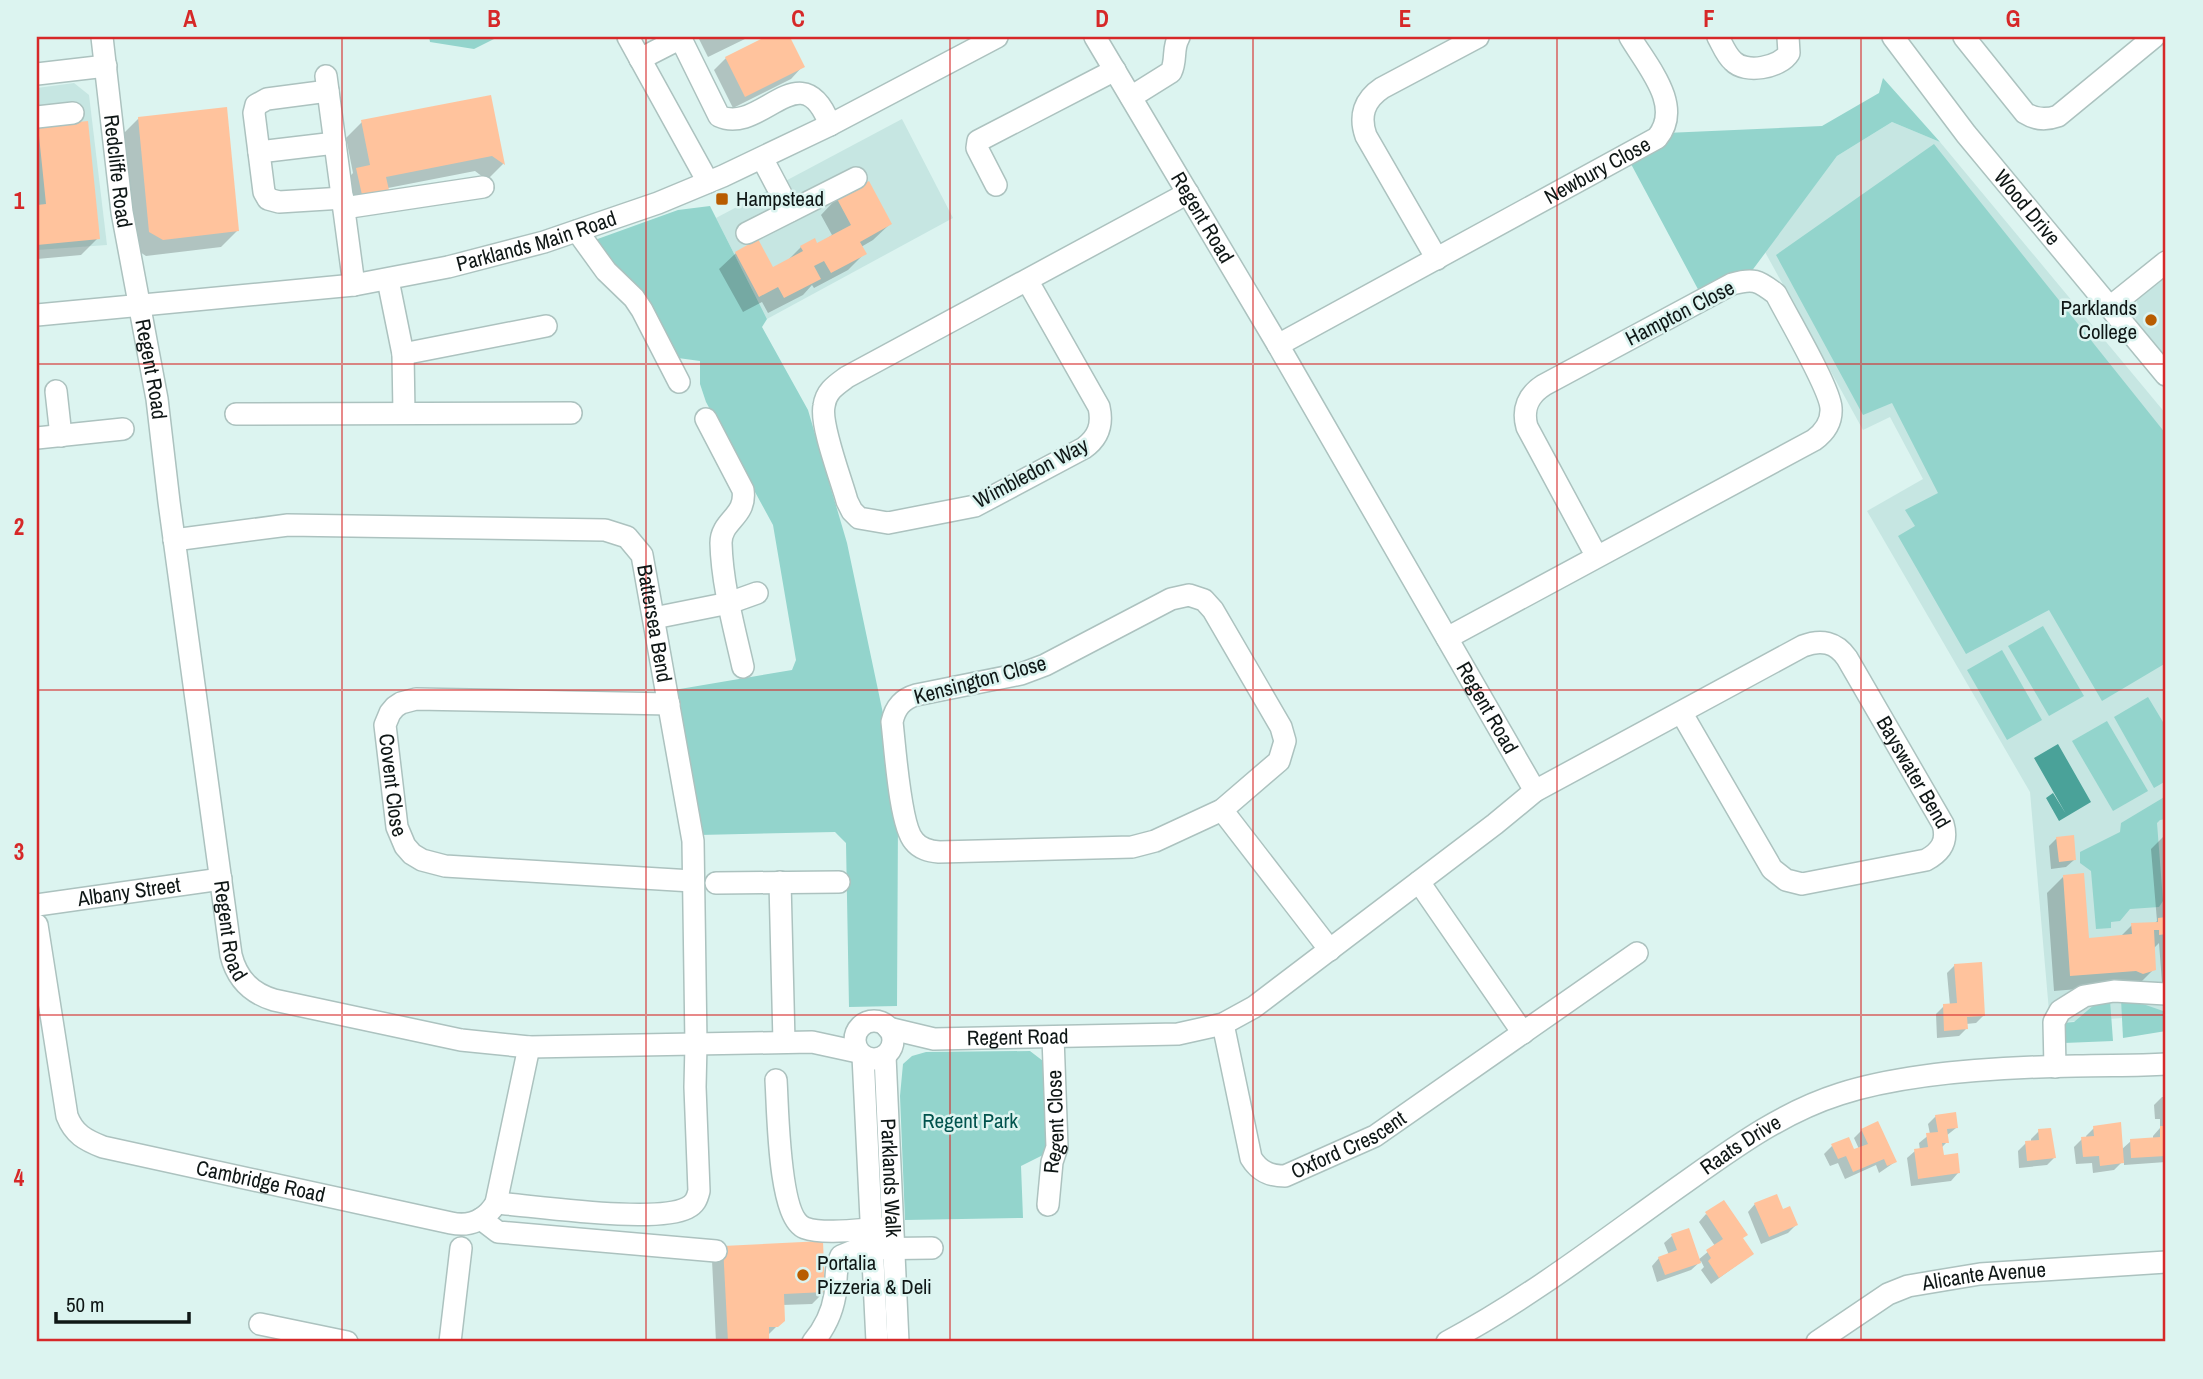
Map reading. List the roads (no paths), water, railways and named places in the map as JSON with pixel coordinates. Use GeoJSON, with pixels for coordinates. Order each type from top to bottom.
{"type":"FeatureCollection","features":[{"type":"Feature","properties":{"kind":"street","name":"Redcliffe Road"},"geometry":{"type":"LineString","coordinates":[[102,37],[122,212],[138,304]]}},
{"type":"Feature","properties":{"kind":"street"},"geometry":{"type":"LineString","coordinates":[[628,37],[708,183]]}},
{"type":"Feature","properties":{"kind":"street","name":"Parklands Main Road"},"geometry":{"type":"LineString","coordinates":[[37,315],[354,285],[496,255],[577,231],[708,183],[830,125],[997,37]]}},
{"type":"Feature","properties":{"kind":"street","name":"Regent Road"},"geometry":{"type":"LineString","coordinates":[[888,1028],[934,1039],[1178,1034],[1223,1024],[1254,1007],[1535,791],[1278,345],[1095,37]]}},
{"type":"Feature","properties":{"kind":"street"},"geometry":{"type":"LineString","coordinates":[[1131,97],[1171,72],[1176,43],[1180,37]]}},
{"type":"Feature","properties":{"kind":"street"},"geometry":{"type":"LineString","coordinates":[[1437,258],[1366,136],[1363,111],[1373,94],[1382,88],[1478,37]]}},
{"type":"Feature","properties":{"kind":"street","name":"Newbury Close"},"geometry":{"type":"LineString","coordinates":[[1278,345],[1651,142],[1662,132],[1668,118],[1666,98],[1630,37]]}},
{"type":"Feature","properties":{"kind":"street"},"geometry":{"type":"LineString","coordinates":[[1718,37],[1732,61],[1746,67],[1771,66],[1782,62],[1789,53],[1788,37]]}},
{"type":"Feature","properties":{"kind":"street","name":"Wood Drive"},"geometry":{"type":"LineString","coordinates":[[1893,37],[1966,134],[2166,375]]}},
{"type":"Feature","properties":{"kind":"street"},"geometry":{"type":"LineString","coordinates":[[1964,37],[2025,113],[2031,117],[2049,119],[2058,116],[2154,37]]}},
{"type":"Feature","properties":{"kind":"street"},"geometry":{"type":"LineString","coordinates":[[640,59],[681,38],[719,116],[739,118],[802,93],[818,100],[830,125]]}},
{"type":"Feature","properties":{"kind":"street"},"geometry":{"type":"LineString","coordinates":[[37,74],[106,66]]}},
{"type":"Feature","properties":{"kind":"street"},"geometry":{"type":"LineString","coordinates":[[996,186],[977,148],[978,141],[1115,70]]}},
{"type":"Feature","properties":{"kind":"street"},"geometry":{"type":"LineString","coordinates":[[354,285],[343,203],[335,142],[327,84],[257,103],[254,113],[264,192],[268,199],[279,202],[343,203],[483,187]]}},
{"type":"Feature","properties":{"kind":"street"},"geometry":{"type":"LineString","coordinates":[[37,117],[73,113]]}},
{"type":"Feature","properties":{"kind":"street"},"geometry":{"type":"LineString","coordinates":[[259,152],[335,142]]}},
{"type":"Feature","properties":{"kind":"street"},"geometry":{"type":"LineString","coordinates":[[762,158],[790,211]]}},
{"type":"Feature","properties":{"kind":"street"},"geometry":{"type":"LineString","coordinates":[[747,233],[856,178]]}},
{"type":"Feature","properties":{"kind":"street","name":"Wimbledon Way"},"geometry":{"type":"LineString","coordinates":[[1027,280],[1099,407],[1101,423],[1095,438],[1083,449],[975,506],[888,523],[859,518],[847,501],[825,423],[823,408],[833,387],[1027,280],[1188,193]]}},
{"type":"Feature","properties":{"kind":"street"},"geometry":{"type":"LineString","coordinates":[[577,231],[606,271],[634,298],[680,382]]}},
{"type":"Feature","properties":{"kind":"street"},"geometry":{"type":"LineString","coordinates":[[2110,307],[2166,262]]}},
{"type":"Feature","properties":{"kind":"street"},"geometry":{"type":"LineString","coordinates":[[388,279],[403,354],[404,413]]}},
{"type":"Feature","properties":{"kind":"street","name":"Hampton Close"},"geometry":{"type":"LineString","coordinates":[[1447,638],[1814,440],[1827,428],[1832,412],[1830,398],[1776,294],[1761,283],[1745,280],[1732,284],[1544,386],[1531,396],[1525,411],[1527,427],[1597,557]]}},
{"type":"Feature","properties":{"kind":"street","name":"Regent Road"},"geometry":{"type":"LineString","coordinates":[[138,304],[157,399],[174,540],[234,965],[245,984],[263,997],[461,1040],[529,1047],[812,1042],[860,1054]]}},
{"type":"Feature","properties":{"kind":"street"},"geometry":{"type":"LineString","coordinates":[[403,354],[546,326]]}},
{"type":"Feature","properties":{"kind":"street"},"geometry":{"type":"LineString","coordinates":[[56,391],[61,436]]}},
{"type":"Feature","properties":{"kind":"street"},"geometry":{"type":"LineString","coordinates":[[236,414],[571,413]]}},
{"type":"Feature","properties":{"kind":"street"},"geometry":{"type":"LineString","coordinates":[[706,419],[734,469],[744,498],[740,511],[725,528],[721,541],[729,603],[743,667]]}},
{"type":"Feature","properties":{"kind":"street"},"geometry":{"type":"LineString","coordinates":[[37,438],[123,429]]}},
{"type":"Feature","properties":{"kind":"street","name":"Battersea Bend"},"geometry":{"type":"LineString","coordinates":[[174,540],[288,524],[612,531],[627,537],[642,555],[693,841],[695,1087],[699,1182],[696,1200],[692,1205],[674,1212],[640,1215],[496,1203]]}},
{"type":"Feature","properties":{"kind":"street"},"geometry":{"type":"LineString","coordinates":[[654,618],[729,603],[757,593]]}},
{"type":"Feature","properties":{"kind":"street","name":"Kensington Close"},"geometry":{"type":"LineString","coordinates":[[1189,595],[1198,597],[1213,610],[1281,727],[1285,741],[1283,755],[1275,766],[1222,810],[1166,836],[1132,847],[932,851],[919,846],[907,830],[892,722],[894,714],[909,697],[1033,670],[1171,599],[1189,595]]}},
{"type":"Feature","properties":{"kind":"street","name":"Bayswater Bend"},"geometry":{"type":"LineString","coordinates":[[1535,791],[1681,712],[1803,646],[1820,642],[1836,646],[1847,658],[1943,824],[1943,845],[1939,852],[1926,860],[1810,883],[1786,880],[1772,869],[1681,712]]}},
{"type":"Feature","properties":{"kind":"street","name":"Covent Close"},"geometry":{"type":"LineString","coordinates":[[669,704],[416,699],[395,707],[387,719],[384,732],[397,827],[405,846],[422,860],[445,866],[692,881]]}},
{"type":"Feature","properties":{"kind":"street"},"geometry":{"type":"LineString","coordinates":[[1222,810],[1330,950]]}},
{"type":"Feature","properties":{"kind":"street","name":"Albany Street"},"geometry":{"type":"LineString","coordinates":[[37,905],[221,879]]}},
{"type":"Feature","properties":{"kind":"street"},"geometry":{"type":"LineString","coordinates":[[780,882],[784,1042]]}},
{"type":"Feature","properties":{"kind":"street"},"geometry":{"type":"LineString","coordinates":[[716,883],[839,882]]}},
{"type":"Feature","properties":{"kind":"street"},"geometry":{"type":"LineString","coordinates":[[1419,882],[1523,1032]]}},
{"type":"Feature","properties":{"kind":"street","name":"Cambridge Road"},"geometry":{"type":"LineString","coordinates":[[37,925],[62,1098],[72,1128],[85,1140],[103,1147],[458,1225],[481,1219]]}},
{"type":"Feature","properties":{"kind":"street","name":"Oxford Crescent"},"geometry":{"type":"LineString","coordinates":[[1223,1024],[1251,1158],[1262,1171],[1277,1176],[1292,1173],[1375,1136],[1637,953]]}},
{"type":"Feature","properties":{"kind":"street"},"geometry":{"type":"LineString","coordinates":[[2055,1067],[2054,1022],[2060,1011],[2084,996],[2134,991],[2166,994]]}},
{"type":"Feature","properties":{"kind":"street"},"geometry":{"type":"LineString","coordinates":[[877,1021],[888,1028],[893,1039],[887,1053],[870,1059],[860,1054],[854,1039],[859,1027],[877,1021]]}},
{"type":"Feature","properties":{"kind":"street","name":"Regent Road"},"geometry":{"type":"LineString","coordinates":[[812,1042],[859,1027]]}},
{"type":"Feature","properties":{"kind":"street","name":"Regent Close"},"geometry":{"type":"LineString","coordinates":[[1048,1205],[1052,1162],[1057,1147],[1053,1037]]}},
{"type":"Feature","properties":{"kind":"street","name":"Regent Road"},"geometry":{"type":"LineString","coordinates":[[887,1053],[934,1039]]}},
{"type":"Feature","properties":{"kind":"street"},"geometry":{"type":"LineString","coordinates":[[529,1047],[496,1203],[481,1219],[498,1232],[716,1251]]}},
{"type":"Feature","properties":{"kind":"street","name":"Raats Drive"},"geometry":{"type":"LineString","coordinates":[[2078,1066],[2166,1051]]}},
{"type":"Feature","properties":{"kind":"street","name":"Parklands Walk"},"geometry":{"type":"LineString","coordinates":[[887,1053],[898,1342]]}},
{"type":"Feature","properties":{"kind":"street","name":"Parklands Walk"},"geometry":{"type":"LineString","coordinates":[[860,1054],[877,1342]]}},
{"type":"Feature","properties":{"kind":"street","name":"Raats Drive"},"geometry":{"type":"LineString","coordinates":[[1447,1342],[1516,1302],[1746,1140],[1801,1109],[1838,1095],[1887,1082],[2055,1067],[2166,1064]]}},
{"type":"Feature","properties":{"kind":"street"},"geometry":{"type":"LineString","coordinates":[[776,1080],[784,1186],[793,1217],[799,1225],[806,1229],[872,1239],[895,1250],[932,1248]]}},
{"type":"Feature","properties":{"kind":"street"},"geometry":{"type":"LineString","coordinates":[[813,1342],[828,1320],[835,1297],[836,1266],[841,1256],[894,1228]]}},
{"type":"Feature","properties":{"kind":"street"},"geometry":{"type":"LineString","coordinates":[[450,1342],[461,1248]]}},
{"type":"Feature","properties":{"kind":"street","name":"Alicante Avenue"},"geometry":{"type":"LineString","coordinates":[[1817,1342],[1888,1294],[1908,1286],[1980,1274],[2166,1262]]}},
{"type":"Feature","properties":{"kind":"street"},"geometry":{"type":"LineString","coordinates":[[260,1324],[347,1342]]}},
{"type":"Feature","properties":{"kind":"place","name":"Hampstead"},"geometry":{"type":"Point","coordinates":[722,199]}},
{"type":"Feature","properties":{"kind":"place","name":"Parklands College"},"geometry":{"type":"Point","coordinates":[2151,320]}},
{"type":"Feature","properties":{"kind":"place","name":"Portalia Pizzeria & Deli"},"geometry":{"type":"Point","coordinates":[803,1275]}},
{"type":"Feature","properties":{"kind":"park label","name":"Regent Park"},"geometry":{"type":"Point","coordinates":[970,1121]}}]}
